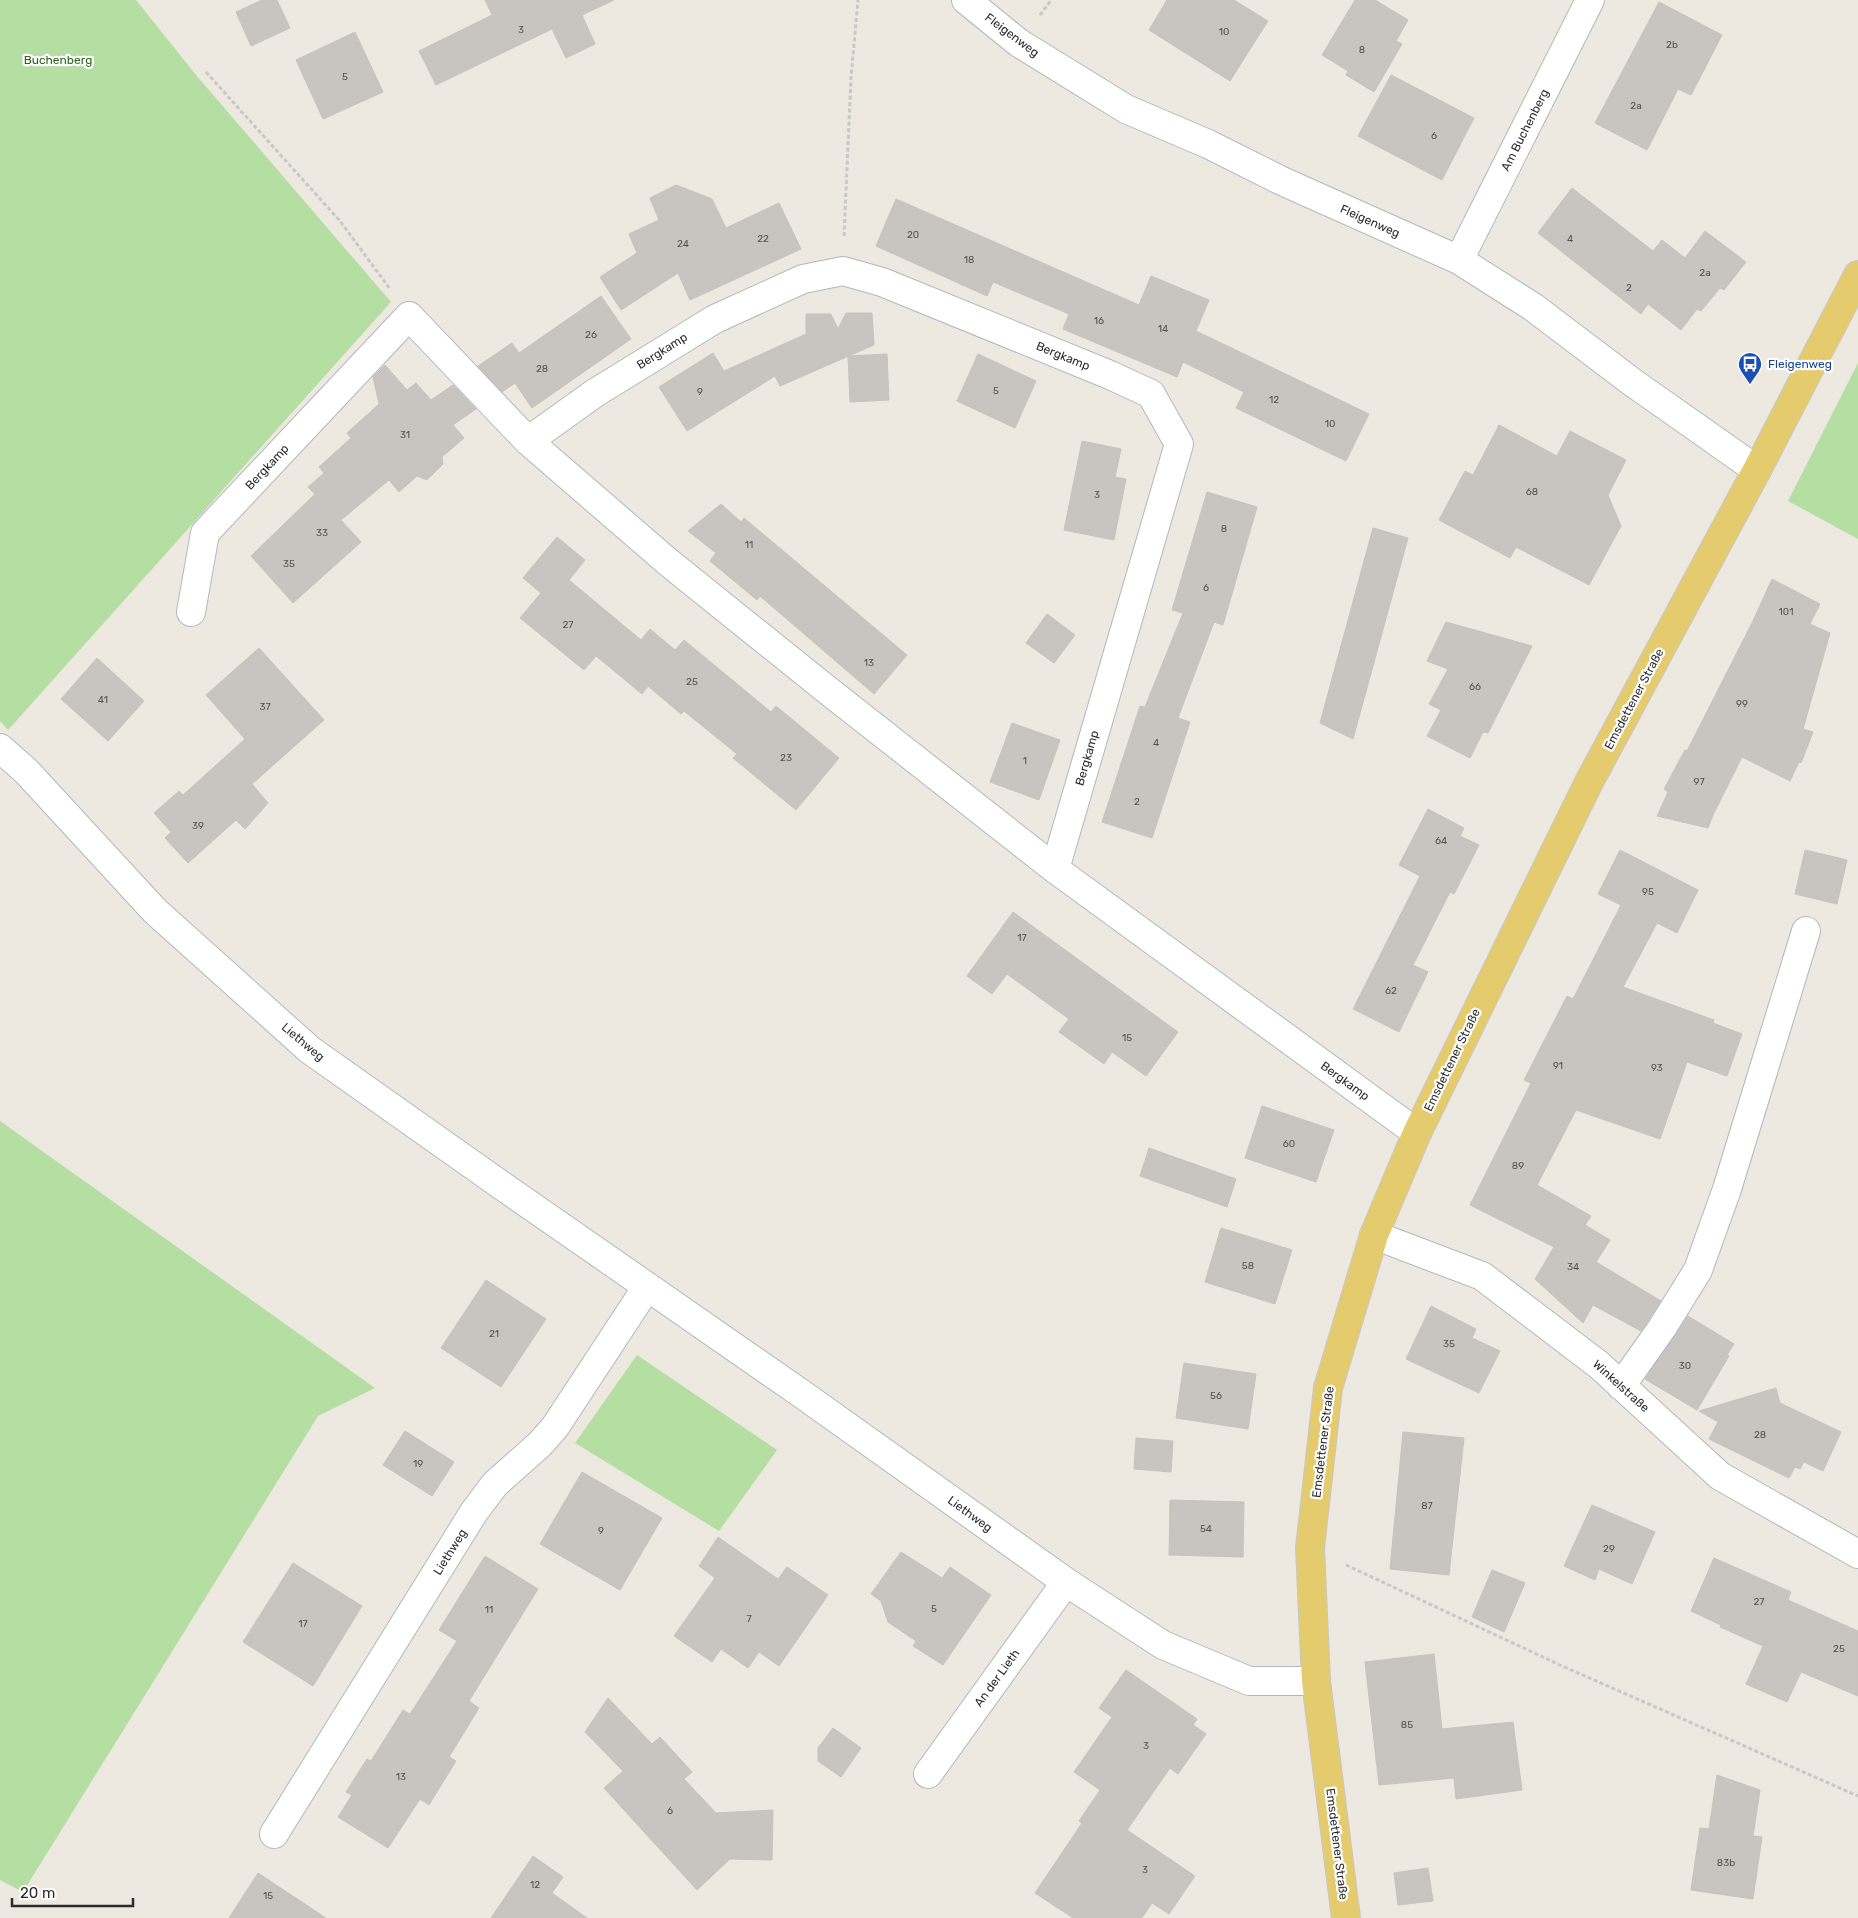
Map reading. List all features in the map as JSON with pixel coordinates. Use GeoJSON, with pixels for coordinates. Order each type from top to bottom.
{"type":"FeatureCollection","features":[{"type":"Feature","properties":{"kind":"main road","name":"Emsdettener Straße"},"geometry":{"type":"LineString","coordinates":[[1346,1918],[1316,1681],[1310,1548],[1328,1388],[1374,1236],[1416,1134],[1589,782],[1757,470],[1858,275]]}},
{"type":"Feature","properties":{"kind":"street","name":"Fleigenweg"},"geometry":{"type":"LineString","coordinates":[[966,0],[1019,44],[1126,109],[1208,144],[1282,181],[1459,260],[1533,307],[1632,382],[1757,470]]}},
{"type":"Feature","properties":{"kind":"street","name":"Am Buchenberg"},"geometry":{"type":"LineString","coordinates":[[1459,260],[1590,0]]}},
{"type":"Feature","properties":{"kind":"street","name":"Bergkamp"},"geometry":{"type":"LineString","coordinates":[[528,441],[595,393],[715,319],[802,279],[843,271],[882,282],[1151,394],[1179,444],[1055,869]]}},
{"type":"Feature","properties":{"kind":"street","name":"Bergkamp"},"geometry":{"type":"LineString","coordinates":[[191,612],[205,533],[409,316],[528,441],[676,568],[1055,869],[1416,1134]]}},
{"type":"Feature","properties":{"kind":"street","name":"Liethweg"},"geometry":{"type":"LineString","coordinates":[[0,748],[27,772],[155,912],[310,1050],[493,1180],[799,1392],[1066,1582],[1163,1645],[1249,1681],[1316,1681]]}},
{"type":"Feature","properties":{"kind":"street"},"geometry":{"type":"LineString","coordinates":[[1621,1386],[1680,1300],[1701,1263],[1727,1189],[1806,931]]}},
{"type":"Feature","properties":{"kind":"street","name":"Winkelstraße"},"geometry":{"type":"LineString","coordinates":[[1374,1236],[1482,1276],[1599,1365],[1720,1476],[1858,1554]]}},
{"type":"Feature","properties":{"kind":"street","name":"Liethweg"},"geometry":{"type":"LineString","coordinates":[[274,1834],[474,1512],[495,1484],[540,1444],[555,1427],[647,1287]]}},
{"type":"Feature","properties":{"kind":"street","name":"An der Lieth"},"geometry":{"type":"LineString","coordinates":[[928,1774],[1066,1582]]}},
{"type":"Feature","properties":{"kind":"path"},"geometry":{"type":"LineString","coordinates":[[843,271],[851,78],[858,0]]}},
{"type":"Feature","properties":{"kind":"path"},"geometry":{"type":"LineString","coordinates":[[206,72],[340,222],[409,316]]}},
{"type":"Feature","properties":{"kind":"path"},"geometry":{"type":"LineString","coordinates":[[1310,1548],[1560,1665],[1858,1796]]}},
{"type":"Feature","properties":{"kind":"green space","name":"Buchenberg"},"geometry":{"type":"Polygon","coordinates":[[[0,0],[136,0],[196,75],[391,302],[8,730],[0,721],[0,0]]]}},
{"type":"Feature","properties":{"kind":"green space"},"geometry":{"type":"Polygon","coordinates":[[[1858,363],[1858,539],[1788,501],[1858,363]]]}},
{"type":"Feature","properties":{"kind":"green space"},"geometry":{"type":"Polygon","coordinates":[[[0,1121],[375,1388],[318,1416],[23,1892],[0,1880],[0,1121]]]}},
{"type":"Feature","properties":{"kind":"green space"},"geometry":{"type":"Polygon","coordinates":[[[637,1355],[777,1450],[719,1531],[575,1443],[637,1355]]]}},
{"type":"Feature","properties":{"kind":"building"},"geometry":{"type":"Polygon","coordinates":[[[262,0],[277,0],[290,28],[251,46],[236,12],[262,0]]]}},
{"type":"Feature","properties":{"kind":"building"},"geometry":{"type":"Polygon","coordinates":[[[485,0],[614,0],[582,15],[595,44],[566,58],[552,29],[436,85],[419,51],[492,15],[485,0]]]}},
{"type":"Feature","properties":{"kind":"building"},"geometry":{"type":"Polygon","coordinates":[[[1167,0],[1234,0],[1268,21],[1230,81],[1149,30],[1167,0]]]}},
{"type":"Feature","properties":{"kind":"building"},"geometry":{"type":"Polygon","coordinates":[[[1355,0],[1375,0],[1408,20],[1396,41],[1402,44],[1374,92],[1346,75],[1348,71],[1322,55],[1355,0]]]}},
{"type":"Feature","properties":{"kind":"building"},"geometry":{"type":"Polygon","coordinates":[[[1659,2],[1722,35],[1691,95],[1678,89],[1647,150],[1595,123],[1659,2]]]}},
{"type":"Feature","properties":{"kind":"building"},"geometry":{"type":"Polygon","coordinates":[[[355,32],[383,92],[323,119],[296,60],[355,32]]]}},
{"type":"Feature","properties":{"kind":"building"},"geometry":{"type":"Polygon","coordinates":[[[1391,75],[1474,118],[1442,180],[1358,136],[1391,75]]]}},
{"type":"Feature","properties":{"kind":"building"},"geometry":{"type":"Polygon","coordinates":[[[676,185],[712,199],[726,228],[779,203],[801,249],[690,300],[678,273],[621,310],[600,277],[637,253],[629,234],[659,220],[650,198],[676,185]]]}},
{"type":"Feature","properties":{"kind":"building"},"geometry":{"type":"Polygon","coordinates":[[[1572,188],[1653,251],[1662,240],[1685,258],[1705,231],[1746,262],[1724,290],[1720,288],[1701,311],[1697,309],[1681,330],[1648,304],[1641,314],[1538,233],[1572,188]]]}},
{"type":"Feature","properties":{"kind":"building"},"geometry":{"type":"Polygon","coordinates":[[[896,199],[1139,305],[1151,276],[1209,300],[1196,331],[1369,414],[1346,461],[1236,408],[1244,392],[1183,362],[1177,377],[1063,329],[1069,314],[993,282],[987,296],[876,246],[896,199]]]}},
{"type":"Feature","properties":{"kind":"building"},"geometry":{"type":"Polygon","coordinates":[[[601,296],[631,339],[532,408],[515,383],[502,392],[478,366],[512,343],[519,353],[601,296]]]}},
{"type":"Feature","properties":{"kind":"building"},"geometry":{"type":"Polygon","coordinates":[[[846,313],[872,313],[874,345],[780,386],[775,376],[687,431],[659,387],[713,353],[724,371],[806,334],[806,314],[831,314],[838,329],[846,313]]]}},
{"type":"Feature","properties":{"kind":"building"},"geometry":{"type":"Polygon","coordinates":[[[887,354],[889,400],[850,402],[848,356],[887,354]]]}},
{"type":"Feature","properties":{"kind":"building"},"geometry":{"type":"Polygon","coordinates":[[[978,354],[1036,381],[1015,428],[957,401],[978,354]]]}},
{"type":"Feature","properties":{"kind":"building"},"geometry":{"type":"Polygon","coordinates":[[[385,365],[407,390],[416,383],[431,400],[453,385],[476,409],[453,425],[464,438],[442,457],[443,464],[427,480],[417,476],[399,492],[389,480],[341,520],[361,542],[293,603],[251,556],[315,494],[308,487],[324,473],[319,467],[351,438],[347,433],[379,404],[373,377],[385,365]]]}},
{"type":"Feature","properties":{"kind":"building"},"geometry":{"type":"Polygon","coordinates":[[[1499,425],[1557,456],[1570,431],[1626,460],[1608,495],[1621,526],[1589,585],[1516,547],[1510,558],[1439,520],[1465,471],[1473,475],[1499,425]]]}},
{"type":"Feature","properties":{"kind":"building"},"geometry":{"type":"Polygon","coordinates":[[[1082,441],[1121,449],[1115,477],[1126,479],[1114,540],[1064,530],[1082,441]]]}},
{"type":"Feature","properties":{"kind":"building"},"geometry":{"type":"Polygon","coordinates":[[[1207,492],[1257,507],[1223,625],[1214,622],[1178,718],[1190,722],[1152,838],[1102,822],[1140,706],[1145,707],[1183,613],[1172,610],[1207,492]]]}},
{"type":"Feature","properties":{"kind":"building"},"geometry":{"type":"Polygon","coordinates":[[[721,504],[741,522],[744,518],[907,655],[874,694],[760,596],[757,600],[710,561],[716,553],[688,531],[721,504]]]}},
{"type":"Feature","properties":{"kind":"building"},"geometry":{"type":"Polygon","coordinates":[[[1373,528],[1408,538],[1353,739],[1320,723],[1373,528]]]}},
{"type":"Feature","properties":{"kind":"building"},"geometry":{"type":"Polygon","coordinates":[[[557,537],[585,560],[569,580],[641,640],[650,629],[675,650],[684,640],[771,712],[776,706],[839,758],[796,810],[733,758],[737,754],[684,711],[681,714],[648,686],[642,694],[596,656],[584,670],[520,618],[541,593],[523,578],[557,537]]]}},
{"type":"Feature","properties":{"kind":"building"},"geometry":{"type":"Polygon","coordinates":[[[1772,579],[1820,604],[1810,624],[1830,633],[1803,729],[1813,732],[1801,763],[1799,762],[1790,781],[1742,757],[1708,828],[1657,816],[1668,792],[1664,789],[1685,750],[1687,751],[1753,621],[1772,579]]]}},
{"type":"Feature","properties":{"kind":"building"},"geometry":{"type":"Polygon","coordinates":[[[1047,614],[1075,635],[1054,663],[1026,643],[1047,614]]]}},
{"type":"Feature","properties":{"kind":"building"},"geometry":{"type":"Polygon","coordinates":[[[1446,622],[1532,646],[1488,733],[1483,732],[1470,758],[1427,736],[1441,710],[1429,704],[1448,669],[1427,661],[1446,622]]]}},
{"type":"Feature","properties":{"kind":"building"},"geometry":{"type":"Polygon","coordinates":[[[259,648],[324,720],[252,784],[268,803],[245,829],[236,820],[188,863],[165,838],[171,832],[154,813],[179,791],[183,795],[245,739],[206,695],[259,648]]]}},
{"type":"Feature","properties":{"kind":"building"},"geometry":{"type":"Polygon","coordinates":[[[97,658],[144,701],[108,741],[61,699],[97,658]]]}},
{"type":"Feature","properties":{"kind":"building"},"geometry":{"type":"Polygon","coordinates":[[[1012,723],[1060,740],[1039,800],[990,782],[1012,723]]]}},
{"type":"Feature","properties":{"kind":"building"},"geometry":{"type":"Polygon","coordinates":[[[1428,809],[1464,828],[1460,836],[1479,845],[1454,894],[1450,892],[1413,965],[1428,972],[1399,1032],[1353,1009],[1420,876],[1399,865],[1428,809]]]}},
{"type":"Feature","properties":{"kind":"building"},"geometry":{"type":"Polygon","coordinates":[[[1620,850],[1698,890],[1677,933],[1657,923],[1623,987],[1714,1020],[1713,1023],[1742,1034],[1727,1076],[1687,1062],[1660,1139],[1576,1110],[1537,1185],[1591,1216],[1585,1225],[1610,1240],[1596,1262],[1661,1301],[1641,1331],[1593,1305],[1583,1323],[1535,1279],[1554,1247],[1470,1205],[1531,1083],[1524,1080],[1567,996],[1573,999],[1621,905],[1598,894],[1620,850]]]}},
{"type":"Feature","properties":{"kind":"building"},"geometry":{"type":"Polygon","coordinates":[[[1805,850],[1847,860],[1837,904],[1795,894],[1805,850]]]}},
{"type":"Feature","properties":{"kind":"building"},"geometry":{"type":"Polygon","coordinates":[[[1013,912],[1178,1032],[1146,1076],[1112,1052],[1104,1064],[1059,1032],[1069,1019],[1007,974],[992,994],[967,976],[1013,912]]]}},
{"type":"Feature","properties":{"kind":"building"},"geometry":{"type":"Polygon","coordinates":[[[1262,1106],[1334,1130],[1316,1182],[1245,1158],[1262,1106]]]}},
{"type":"Feature","properties":{"kind":"building"},"geometry":{"type":"Polygon","coordinates":[[[1149,1148],[1236,1179],[1227,1207],[1140,1176],[1149,1148]]]}},
{"type":"Feature","properties":{"kind":"building"},"geometry":{"type":"Polygon","coordinates":[[[1221,1228],[1292,1250],[1275,1304],[1205,1282],[1221,1228]]]}},
{"type":"Feature","properties":{"kind":"building"},"geometry":{"type":"Polygon","coordinates":[[[486,1280],[546,1319],[501,1387],[441,1348],[486,1280]]]}},
{"type":"Feature","properties":{"kind":"building"},"geometry":{"type":"Polygon","coordinates":[[[1431,1306],[1476,1329],[1472,1338],[1500,1351],[1479,1393],[1406,1359],[1431,1306]]]}},
{"type":"Feature","properties":{"kind":"building"},"geometry":{"type":"Polygon","coordinates":[[[1688,1316],[1734,1344],[1727,1355],[1729,1356],[1697,1410],[1645,1379],[1688,1316]]]}},
{"type":"Feature","properties":{"kind":"building"},"geometry":{"type":"Polygon","coordinates":[[[1184,1363],[1256,1374],[1248,1429],[1176,1418],[1184,1363]]]}},
{"type":"Feature","properties":{"kind":"building"},"geometry":{"type":"Polygon","coordinates":[[[1776,1388],[1780,1403],[1841,1432],[1823,1471],[1804,1462],[1800,1469],[1795,1467],[1789,1478],[1709,1439],[1718,1422],[1699,1411],[1776,1388]]]}},
{"type":"Feature","properties":{"kind":"building"},"geometry":{"type":"Polygon","coordinates":[[[405,1431],[454,1462],[432,1496],[383,1465],[405,1431]]]}},
{"type":"Feature","properties":{"kind":"building"},"geometry":{"type":"Polygon","coordinates":[[[1403,1432],[1464,1438],[1449,1575],[1390,1569],[1403,1432]]]}},
{"type":"Feature","properties":{"kind":"building"},"geometry":{"type":"Polygon","coordinates":[[[1136,1438],[1173,1441],[1171,1472],[1134,1469],[1136,1438]]]}},
{"type":"Feature","properties":{"kind":"building"},"geometry":{"type":"Polygon","coordinates":[[[582,1472],[662,1518],[620,1590],[540,1544],[582,1472]]]}},
{"type":"Feature","properties":{"kind":"building"},"geometry":{"type":"Polygon","coordinates":[[[1170,1500],[1244,1502],[1243,1557],[1169,1555],[1170,1500]]]}},
{"type":"Feature","properties":{"kind":"building"},"geometry":{"type":"Polygon","coordinates":[[[1592,1505],[1655,1532],[1632,1584],[1599,1569],[1595,1580],[1564,1566],[1592,1505]]]}},
{"type":"Feature","properties":{"kind":"building"},"geometry":{"type":"Polygon","coordinates":[[[718,1537],[778,1579],[787,1567],[828,1595],[779,1666],[759,1652],[748,1668],[721,1649],[712,1662],[674,1636],[715,1578],[699,1566],[718,1537]]]}},
{"type":"Feature","properties":{"kind":"building"},"geometry":{"type":"Polygon","coordinates":[[[901,1552],[942,1578],[950,1567],[991,1595],[943,1665],[913,1646],[916,1641],[888,1622],[881,1601],[871,1594],[901,1552]]]}},
{"type":"Feature","properties":{"kind":"building"},"geometry":{"type":"Polygon","coordinates":[[[485,1556],[538,1589],[469,1701],[479,1708],[449,1757],[456,1761],[429,1805],[420,1799],[388,1848],[338,1817],[352,1795],[346,1792],[367,1759],[371,1761],[403,1710],[410,1714],[457,1641],[439,1630],[485,1556]]]}},
{"type":"Feature","properties":{"kind":"building"},"geometry":{"type":"Polygon","coordinates":[[[1714,1558],[1791,1592],[1788,1600],[1858,1631],[1858,1696],[1801,1672],[1787,1702],[1746,1684],[1763,1646],[1720,1627],[1721,1625],[1691,1611],[1714,1558]]]}},
{"type":"Feature","properties":{"kind":"building"},"geometry":{"type":"Polygon","coordinates":[[[293,1563],[362,1606],[313,1686],[243,1642],[293,1563]]]}},
{"type":"Feature","properties":{"kind":"building"},"geometry":{"type":"Polygon","coordinates":[[[1492,1570],[1525,1583],[1504,1632],[1472,1617],[1492,1570]]]}},
{"type":"Feature","properties":{"kind":"building"},"geometry":{"type":"Polygon","coordinates":[[[1434,1654],[1442,1729],[1513,1722],[1522,1790],[1456,1799],[1454,1778],[1379,1785],[1365,1662],[1434,1654]]]}},
{"type":"Feature","properties":{"kind":"building"},"geometry":{"type":"Polygon","coordinates":[[[1126,1670],[1197,1719],[1193,1725],[1206,1734],[1178,1774],[1170,1768],[1127,1830],[1195,1876],[1169,1914],[1152,1903],[1142,1918],[1073,1918],[1035,1893],[1082,1823],[1079,1821],[1100,1790],[1074,1772],[1112,1717],[1099,1708],[1126,1670]]]}},
{"type":"Feature","properties":{"kind":"building"},"geometry":{"type":"Polygon","coordinates":[[[608,1698],[652,1744],[660,1737],[692,1772],[684,1779],[716,1813],[773,1810],[772,1860],[730,1859],[697,1890],[604,1788],[623,1771],[585,1732],[608,1698]]]}},
{"type":"Feature","properties":{"kind":"building"},"geometry":{"type":"Polygon","coordinates":[[[833,1728],[861,1748],[841,1777],[818,1761],[818,1748],[833,1728]]]}},
{"type":"Feature","properties":{"kind":"building"},"geometry":{"type":"Polygon","coordinates":[[[1717,1775],[1760,1790],[1753,1836],[1762,1837],[1753,1899],[1691,1890],[1700,1828],[1709,1829],[1717,1775]]]}},
{"type":"Feature","properties":{"kind":"building"},"geometry":{"type":"Polygon","coordinates":[[[533,1856],[563,1877],[552,1893],[587,1918],[491,1918],[533,1856]]]}},
{"type":"Feature","properties":{"kind":"building"},"geometry":{"type":"Polygon","coordinates":[[[1428,1868],[1433,1901],[1398,1905],[1394,1873],[1428,1868]]]}},
{"type":"Feature","properties":{"kind":"building"},"geometry":{"type":"Polygon","coordinates":[[[258,1873],[326,1918],[229,1918],[258,1873]]]}},
{"type":"Feature","properties":{"kind":"place","name":"Fleigenweg"},"geometry":{"type":"Point","coordinates":[1750,385]}}]}
